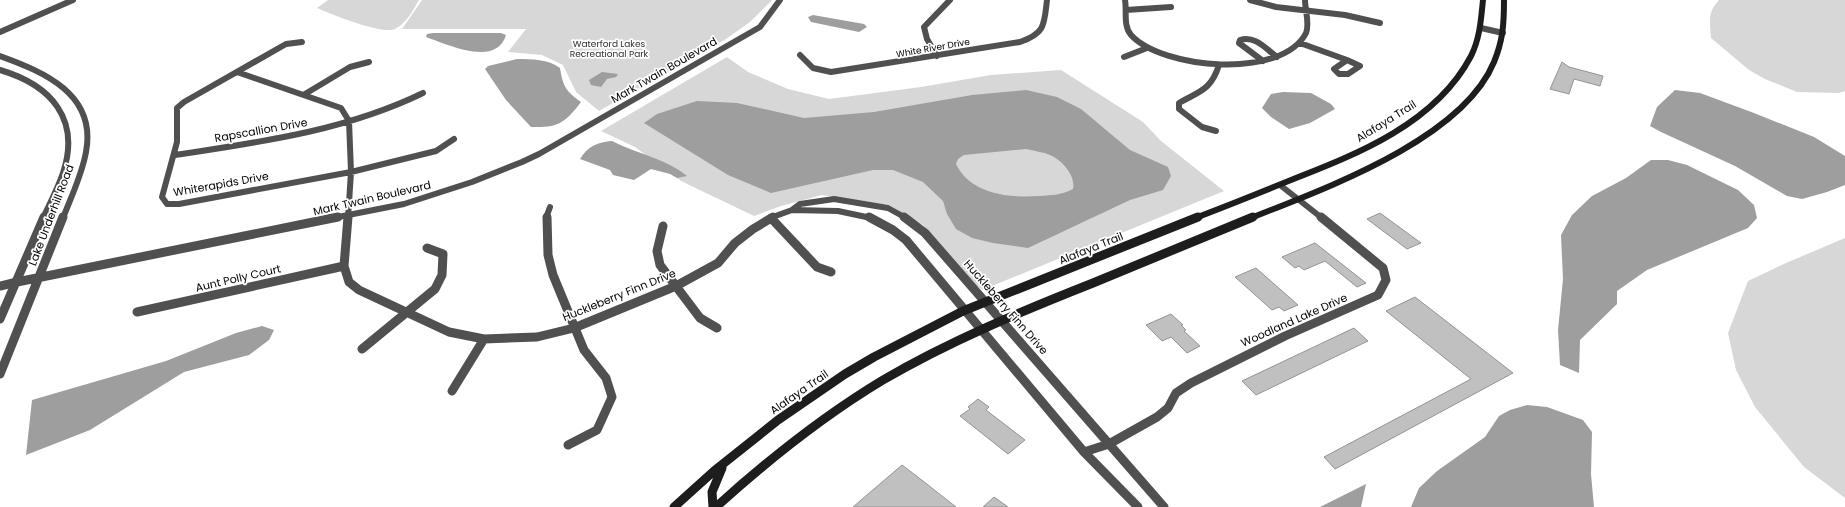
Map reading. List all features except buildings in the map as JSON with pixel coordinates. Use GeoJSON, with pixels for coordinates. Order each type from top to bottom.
{"type":"FeatureCollection","features":[{"type":"Feature","properties":{"kind":"main road","name":"Alafaya Trail"},"geometry":{"type":"LineString","coordinates":[[674,507],[784,416],[846,374],[907,339],[964,311],[1280,185],[1362,150],[1396,132],[1424,112],[1446,91],[1462,70],[1474,49],[1481,28],[1483,0]]}},
{"type":"Feature","properties":{"kind":"main road"},"geometry":{"type":"LineString","coordinates":[[716,507],[782,450],[850,401],[899,371],[980,329],[1298,199],[1382,163],[1417,143],[1441,125],[1469,99],[1485,77],[1497,54],[1503,32],[1504,0]]}},
{"type":"Feature","properties":{"kind":"main road"},"geometry":{"type":"LineString","coordinates":[[713,507],[710,500],[712,489],[723,465]]}},
{"type":"Feature","properties":{"kind":"street"},"geometry":{"type":"LineString","coordinates":[[0,32],[73,0]]}},
{"type":"Feature","properties":{"kind":"street","name":"Mark Twain Boulevard"},"geometry":{"type":"LineString","coordinates":[[0,286],[348,216],[404,204],[458,188],[508,169],[539,154],[760,27],[780,0]]}},
{"type":"Feature","properties":{"kind":"street"},"geometry":{"type":"LineString","coordinates":[[938,56],[927,39],[924,27],[950,0]]}},
{"type":"Feature","properties":{"kind":"street","name":"White River Drive"},"geometry":{"type":"LineString","coordinates":[[800,55],[807,66],[820,71],[831,72],[1020,42],[1035,38],[1042,30],[1048,0]]}},
{"type":"Feature","properties":{"kind":"street"},"geometry":{"type":"LineString","coordinates":[[1125,0],[1126,26],[1135,39],[1147,48],[1184,60],[1219,64],[1263,61],[1288,52],[1300,43],[1306,32],[1305,0]]}},
{"type":"Feature","properties":{"kind":"street"},"geometry":{"type":"LineString","coordinates":[[1250,0],[1276,7],[1345,15],[1380,23]]}},
{"type":"Feature","properties":{"kind":"street"},"geometry":{"type":"LineString","coordinates":[[1126,10],[1171,7]]}},
{"type":"Feature","properties":{"kind":"street"},"geometry":{"type":"LineString","coordinates":[[1481,28],[1503,32]]}},
{"type":"Feature","properties":{"kind":"street"},"geometry":{"type":"LineString","coordinates":[[1263,61],[1242,46],[1239,43],[1240,40],[1247,38],[1254,40],[1277,57]]}},
{"type":"Feature","properties":{"kind":"street"},"geometry":{"type":"LineString","coordinates":[[236,72],[286,44],[302,42]]}},
{"type":"Feature","properties":{"kind":"street"},"geometry":{"type":"LineString","coordinates":[[1300,43],[1348,60],[1360,66],[1348,74],[1339,74],[1335,71],[1336,68],[1348,60]]}},
{"type":"Feature","properties":{"kind":"street"},"geometry":{"type":"LineString","coordinates":[[1124,57],[1147,48]]}},
{"type":"Feature","properties":{"kind":"street","name":"Lake Underhill Road"},"geometry":{"type":"LineString","coordinates":[[0,56],[42,72],[59,82],[76,101],[85,114],[87,146],[79,178],[0,374]]}},
{"type":"Feature","properties":{"kind":"street"},"geometry":{"type":"LineString","coordinates":[[305,94],[350,67],[369,62]]}},
{"type":"Feature","properties":{"kind":"street"},"geometry":{"type":"LineString","coordinates":[[1216,131],[1202,127],[1179,109],[1180,103],[1208,88],[1216,78],[1219,64]]}},
{"type":"Feature","properties":{"kind":"street","name":"Lake Underhill Road"},"geometry":{"type":"LineString","coordinates":[[0,70],[15,74],[39,88],[58,107],[66,120],[69,139],[68,154],[63,173],[0,319]]}},
{"type":"Feature","properties":{"kind":"street"},"geometry":{"type":"LineString","coordinates":[[236,72],[305,94],[341,108],[349,121]]}},
{"type":"Feature","properties":{"kind":"street","name":"Whiterapids Drive"},"geometry":{"type":"LineString","coordinates":[[236,72],[184,102],[178,108],[180,120],[175,155],[162,197],[167,204],[179,204],[351,172]]}},
{"type":"Feature","properties":{"kind":"street","name":"Rapscallion Drive"},"geometry":{"type":"LineString","coordinates":[[175,155],[314,132],[404,104],[423,93]]}},
{"type":"Feature","properties":{"kind":"street","name":"Huckleberry Finn Drive"},"geometry":{"type":"LineString","coordinates":[[349,121],[351,172],[344,266],[349,282],[359,290],[407,314],[449,332],[484,340],[537,337],[574,328],[676,286],[718,263],[734,243],[753,229],[771,218],[792,210],[800,204],[834,199],[860,202],[888,208],[909,220],[925,233],[1164,507]]}},
{"type":"Feature","properties":{"kind":"street"},"geometry":{"type":"LineString","coordinates":[[351,172],[436,151],[454,139]]}},
{"type":"Feature","properties":{"kind":"street","name":"Woodland Lake Drive"},"geometry":{"type":"LineString","coordinates":[[1084,452],[1109,444],[1157,417],[1168,408],[1176,393],[1191,383],[1285,336],[1378,295],[1385,288],[1387,279],[1385,270],[1380,264],[1280,185]]}},
{"type":"Feature","properties":{"kind":"street"},"geometry":{"type":"LineString","coordinates":[[550,207],[546,220],[548,255],[553,275],[584,350],[606,378],[612,397],[597,430],[568,445]]}},
{"type":"Feature","properties":{"kind":"street","name":"Huckleberry Finn Drive"},"geometry":{"type":"LineString","coordinates":[[792,210],[837,210],[864,215],[892,228],[906,240],[964,311],[1084,452],[1138,507]]}},
{"type":"Feature","properties":{"kind":"street"},"geometry":{"type":"LineString","coordinates":[[771,218],[817,268],[831,272]]}},
{"type":"Feature","properties":{"kind":"street"},"geometry":{"type":"LineString","coordinates":[[663,226],[657,251],[660,265],[700,318],[717,328]]}},
{"type":"Feature","properties":{"kind":"street"},"geometry":{"type":"LineString","coordinates":[[362,349],[407,314],[435,289],[442,275],[443,254],[427,248]]}},
{"type":"Feature","properties":{"kind":"street","name":"Aunt Polly Court"},"geometry":{"type":"LineString","coordinates":[[137,312],[344,266]]}},
{"type":"Feature","properties":{"kind":"street"},"geometry":{"type":"LineString","coordinates":[[452,391],[484,340]]}},
{"type":"Feature","properties":{"kind":"green space"},"geometry":{"type":"Polygon","coordinates":[[[328,0],[419,0],[403,23],[395,29],[388,30],[368,27],[317,8],[328,0]]]}},
{"type":"Feature","properties":{"kind":"green space","name":"Waterford Lakes Recreational Park"},"geometry":{"type":"Polygon","coordinates":[[[422,0],[772,0],[750,22],[726,39],[599,111],[576,92],[563,65],[542,55],[508,52],[526,29],[402,29],[422,0]]]}},
{"type":"Feature","properties":{"kind":"green space"},"geometry":{"type":"Polygon","coordinates":[[[1719,0],[1845,0],[1845,91],[1839,93],[1797,92],[1765,79],[1749,70],[1711,38],[1711,13],[1719,0]]]}},
{"type":"Feature","properties":{"kind":"green space"},"geometry":{"type":"Polygon","coordinates":[[[727,57],[748,72],[788,89],[829,99],[921,87],[991,75],[1061,70],[1143,122],[1161,141],[1224,191],[992,286],[993,289],[983,290],[971,282],[923,225],[889,205],[822,195],[781,206],[754,216],[681,181],[635,147],[601,131],[727,57]]]}},
{"type":"Feature","properties":{"kind":"green space"},"geometry":{"type":"Polygon","coordinates":[[[1845,238],[1845,498],[1804,467],[1755,407],[1736,370],[1728,333],[1748,281],[1845,238]]]}},
{"type":"Feature","properties":{"kind":"shaded area"},"geometry":{"type":"Polygon","coordinates":[[[813,15],[864,24],[867,27],[859,32],[811,22],[808,17],[813,15]]]}},
{"type":"Feature","properties":{"kind":"shaded area"},"geometry":{"type":"Polygon","coordinates":[[[501,33],[506,35],[501,45],[492,50],[482,52],[458,48],[426,37],[427,34],[501,33]]]}},
{"type":"Feature","properties":{"kind":"shaded area"},"geometry":{"type":"Polygon","coordinates":[[[517,59],[534,59],[545,61],[560,68],[562,80],[566,88],[581,102],[570,115],[560,123],[548,126],[531,127],[506,100],[485,69],[488,66],[517,59]]]}},
{"type":"Feature","properties":{"kind":"shaded area"},"geometry":{"type":"Polygon","coordinates":[[[602,72],[618,74],[616,77],[607,79],[601,87],[591,85],[589,80],[602,72]]]}},
{"type":"Feature","properties":{"kind":"shaded area"},"geometry":{"type":"Polygon","coordinates":[[[1026,90],[1057,97],[1081,109],[1130,150],[1168,167],[1171,176],[1163,190],[1130,200],[1028,248],[993,243],[972,238],[956,229],[947,214],[943,201],[923,182],[893,170],[873,170],[771,193],[728,175],[644,123],[657,114],[697,101],[737,103],[804,118],[874,112],[972,95],[1026,90]],[[1026,149],[964,155],[958,159],[956,164],[971,182],[981,188],[1004,195],[1028,196],[1061,194],[1073,189],[1070,174],[1055,157],[1026,149]]]}},
{"type":"Feature","properties":{"kind":"shaded area"},"geometry":{"type":"Polygon","coordinates":[[[1675,90],[1700,93],[1814,137],[1845,156],[1845,185],[1802,199],[1787,196],[1735,166],[1650,126],[1657,107],[1675,90]]]}},
{"type":"Feature","properties":{"kind":"shaded area"},"geometry":{"type":"Polygon","coordinates":[[[1283,92],[1311,93],[1331,104],[1335,109],[1310,123],[1289,129],[1271,117],[1262,108],[1271,94],[1283,92]]]}},
{"type":"Feature","properties":{"kind":"shaded area"},"geometry":{"type":"Polygon","coordinates":[[[612,141],[660,160],[687,176],[677,178],[670,174],[651,169],[634,180],[613,175],[610,170],[580,159],[590,148],[602,142],[612,141]]]}},
{"type":"Feature","properties":{"kind":"shaded area"},"geometry":{"type":"Polygon","coordinates":[[[1651,160],[1668,160],[1687,165],[1738,190],[1754,205],[1757,218],[1748,228],[1647,270],[1617,291],[1617,304],[1580,340],[1579,373],[1560,365],[1558,330],[1563,279],[1561,235],[1572,215],[1592,196],[1626,178],[1651,160]]]}},
{"type":"Feature","properties":{"kind":"shaded area"},"geometry":{"type":"Polygon","coordinates":[[[262,326],[274,330],[269,340],[249,355],[184,372],[90,430],[26,455],[32,400],[166,361],[236,333],[262,326]]]}},
{"type":"Feature","properties":{"kind":"shaded area"},"geometry":{"type":"Polygon","coordinates":[[[1527,405],[1547,407],[1583,420],[1592,432],[1591,474],[1594,507],[1411,507],[1419,488],[1437,471],[1485,437],[1499,416],[1510,410],[1527,405]]]}},
{"type":"Feature","properties":{"kind":"shaded area"},"geometry":{"type":"Polygon","coordinates":[[[1366,484],[1361,507],[1320,507],[1366,484]]]}}]}
